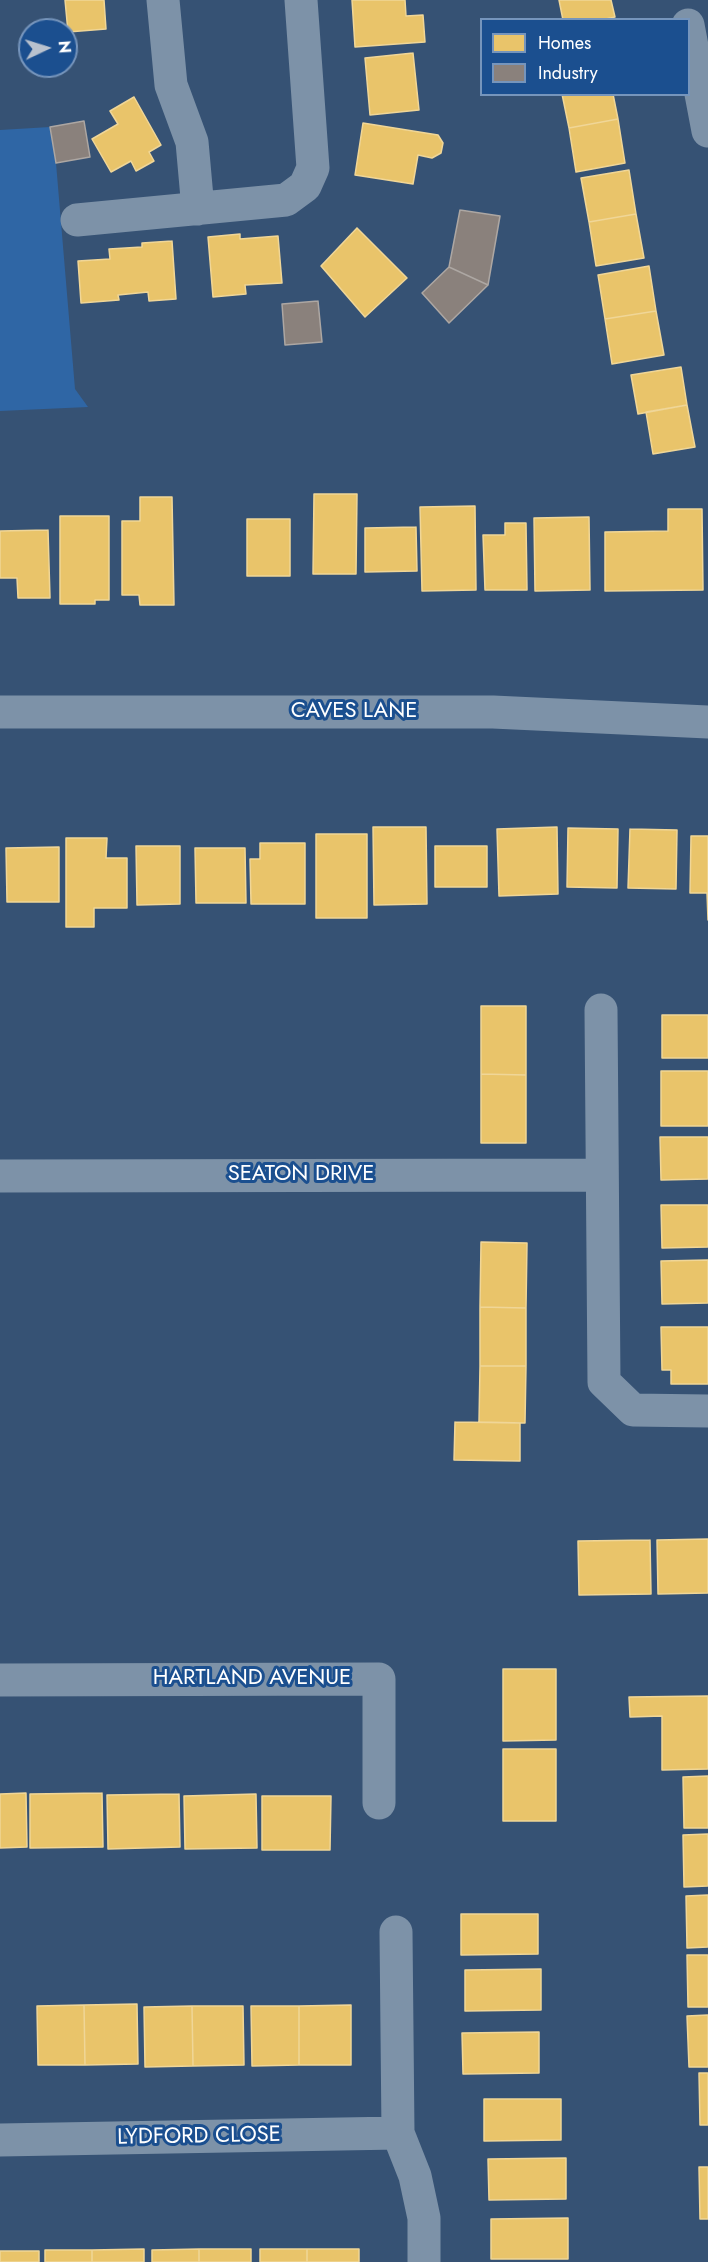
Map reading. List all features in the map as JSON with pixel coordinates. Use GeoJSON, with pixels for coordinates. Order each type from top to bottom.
{"type":"FeatureCollection","features":[{"type":"Feature","properties":{"kind":"street"},"geometry":{"type":"LineString","coordinates":[[163,0],[171,85],[192,142],[198,209]]}},
{"type":"Feature","properties":{"kind":"street"},"geometry":{"type":"LineString","coordinates":[[77,220],[286,200],[305,186],[313,168],[301,0]]}},
{"type":"Feature","properties":{"kind":"street"},"geometry":{"type":"LineString","coordinates":[[684,0],[687,18]]}},
{"type":"Feature","properties":{"kind":"street"},"geometry":{"type":"LineString","coordinates":[[690,36],[708,131]]}},
{"type":"Feature","properties":{"kind":"street","name":"CAVES LANE"},"geometry":{"type":"LineString","coordinates":[[0,712],[493,712],[708,722]]}},
{"type":"Feature","properties":{"kind":"street"},"geometry":{"type":"LineString","coordinates":[[601,1010],[604,1382],[633,1410],[708,1411]]}},
{"type":"Feature","properties":{"kind":"street","name":"SEATON DRIVE"},"geometry":{"type":"LineString","coordinates":[[0,1176],[602,1175]]}},
{"type":"Feature","properties":{"kind":"street","name":"HARTLAND AVENUE"},"geometry":{"type":"LineString","coordinates":[[0,1680],[379,1679],[379,1803]]}},
{"type":"Feature","properties":{"kind":"street"},"geometry":{"type":"LineString","coordinates":[[396,1932],[399,2133],[415,2176],[422,2208],[424,2262]]}},
{"type":"Feature","properties":{"kind":"street","name":"LYDFORD CLOSE"},"geometry":{"type":"LineString","coordinates":[[0,2140],[399,2133]]}},
{"type":"Feature","properties":{"kind":"shaded area"},"geometry":{"type":"Polygon","coordinates":[[[50,127],[56,163],[75,389],[88,407],[0,411],[0,130],[50,127]]]}},
{"type":"Feature","properties":{"kind":"building: Homes"},"geometry":{"type":"Polygon","coordinates":[[[65,0],[104,0],[106,29],[78,31],[78,18],[67,18],[65,0]]]}},
{"type":"Feature","properties":{"kind":"building: Homes"},"geometry":{"type":"Polygon","coordinates":[[[352,0],[405,0],[406,16],[423,15],[425,42],[355,47],[352,0]]]}},
{"type":"Feature","properties":{"kind":"building: Homes"},"geometry":{"type":"Polygon","coordinates":[[[559,0],[611,0],[615,17],[610,18],[563,18],[559,0]]]}},
{"type":"Feature","properties":{"kind":"building: Homes"},"geometry":{"type":"Polygon","coordinates":[[[413,53],[419,110],[370,115],[365,58],[413,53]]]}},
{"type":"Feature","properties":{"kind":"building: Homes"},"geometry":{"type":"Polygon","coordinates":[[[562,96],[613,96],[618,119],[569,128],[562,96]]]}},
{"type":"Feature","properties":{"kind":"building: Homes"},"geometry":{"type":"Polygon","coordinates":[[[134,97],[161,145],[149,152],[154,161],[136,171],[131,161],[111,172],[92,139],[118,124],[110,111],[134,97]]]}},
{"type":"Feature","properties":{"kind":"building: Homes"},"geometry":{"type":"Polygon","coordinates":[[[618,119],[625,163],[576,172],[569,128],[618,119]]]}},
{"type":"Feature","properties":{"kind":"building: Homes"},"geometry":{"type":"Polygon","coordinates":[[[363,123],[438,135],[443,143],[441,153],[432,158],[418,155],[413,184],[355,175],[363,123]]]}},
{"type":"Feature","properties":{"kind":"building: Homes"},"geometry":{"type":"Polygon","coordinates":[[[629,170],[636,214],[589,222],[581,178],[629,170]]]}},
{"type":"Feature","properties":{"kind":"building: Homes"},"geometry":{"type":"Polygon","coordinates":[[[636,214],[644,258],[596,266],[589,222],[636,214]]]}},
{"type":"Feature","properties":{"kind":"building: Homes"},"geometry":{"type":"Polygon","coordinates":[[[357,228],[407,278],[365,317],[321,266],[357,228]]]}},
{"type":"Feature","properties":{"kind":"building: Homes"},"geometry":{"type":"Polygon","coordinates":[[[240,234],[240,239],[278,236],[282,283],[245,285],[246,294],[213,297],[208,237],[240,234]]]}},
{"type":"Feature","properties":{"kind":"building: Homes"},"geometry":{"type":"Polygon","coordinates":[[[172,241],[176,299],[149,301],[148,292],[118,295],[119,300],[81,303],[78,261],[110,259],[109,249],[142,247],[142,243],[172,241]]]}},
{"type":"Feature","properties":{"kind":"building: Homes"},"geometry":{"type":"Polygon","coordinates":[[[649,266],[656,311],[605,319],[598,275],[649,266]]]}},
{"type":"Feature","properties":{"kind":"building: Homes"},"geometry":{"type":"Polygon","coordinates":[[[656,311],[664,355],[612,364],[605,319],[656,311]]]}},
{"type":"Feature","properties":{"kind":"building: Homes"},"geometry":{"type":"Polygon","coordinates":[[[681,367],[687,405],[638,414],[631,375],[681,367]]]}},
{"type":"Feature","properties":{"kind":"building: Homes"},"geometry":{"type":"Polygon","coordinates":[[[687,405],[695,447],[653,454],[646,412],[687,405]]]}},
{"type":"Feature","properties":{"kind":"building: Homes"},"geometry":{"type":"Polygon","coordinates":[[[314,494],[357,494],[356,574],[313,574],[314,494]]]}},
{"type":"Feature","properties":{"kind":"building: Homes"},"geometry":{"type":"Polygon","coordinates":[[[140,497],[172,497],[174,605],[140,605],[139,595],[122,595],[122,521],[140,521],[140,497]]]}},
{"type":"Feature","properties":{"kind":"building: Homes"},"geometry":{"type":"Polygon","coordinates":[[[475,506],[476,590],[422,591],[420,507],[475,506]]]}},
{"type":"Feature","properties":{"kind":"building: Homes"},"geometry":{"type":"Polygon","coordinates":[[[668,509],[702,509],[703,590],[605,591],[605,532],[668,531],[668,509]]]}},
{"type":"Feature","properties":{"kind":"building: Homes"},"geometry":{"type":"Polygon","coordinates":[[[60,516],[109,516],[109,600],[95,600],[95,604],[60,604],[60,516]]]}},
{"type":"Feature","properties":{"kind":"building: Homes"},"geometry":{"type":"Polygon","coordinates":[[[589,517],[590,590],[535,591],[534,518],[589,517]]]}},
{"type":"Feature","properties":{"kind":"building: Homes"},"geometry":{"type":"Polygon","coordinates":[[[247,519],[290,519],[290,576],[247,576],[247,519]]]}},
{"type":"Feature","properties":{"kind":"building: Homes"},"geometry":{"type":"Polygon","coordinates":[[[505,523],[526,523],[527,590],[485,590],[483,535],[505,535],[505,523]]]}},
{"type":"Feature","properties":{"kind":"building: Homes"},"geometry":{"type":"Polygon","coordinates":[[[416,527],[417,571],[365,572],[365,528],[416,527]]]}},
{"type":"Feature","properties":{"kind":"building: Homes"},"geometry":{"type":"Polygon","coordinates":[[[48,530],[50,598],[18,598],[17,578],[0,578],[0,531],[48,530]]]}},
{"type":"Feature","properties":{"kind":"building: Homes"},"geometry":{"type":"Polygon","coordinates":[[[373,827],[426,827],[427,904],[374,905],[373,827]]]}},
{"type":"Feature","properties":{"kind":"building: Homes"},"geometry":{"type":"Polygon","coordinates":[[[557,827],[558,894],[499,896],[497,829],[557,827]]]}},
{"type":"Feature","properties":{"kind":"building: Homes"},"geometry":{"type":"Polygon","coordinates":[[[568,828],[618,829],[617,888],[567,887],[568,828]]]}},
{"type":"Feature","properties":{"kind":"building: Homes"},"geometry":{"type":"Polygon","coordinates":[[[630,829],[677,830],[676,889],[628,888],[630,829]]]}},
{"type":"Feature","properties":{"kind":"building: Homes"},"geometry":{"type":"Polygon","coordinates":[[[316,834],[367,834],[367,918],[316,918],[316,834]]]}},
{"type":"Feature","properties":{"kind":"building: Homes"},"geometry":{"type":"Polygon","coordinates":[[[691,836],[708,836],[708,920],[707,893],[690,893],[691,836]]]}},
{"type":"Feature","properties":{"kind":"building: Homes"},"geometry":{"type":"Polygon","coordinates":[[[66,838],[107,838],[106,858],[127,858],[127,908],[94,908],[94,927],[66,927],[66,838]]]}},
{"type":"Feature","properties":{"kind":"building: Homes"},"geometry":{"type":"Polygon","coordinates":[[[260,843],[305,843],[305,904],[251,904],[250,859],[260,859],[260,843]]]}},
{"type":"Feature","properties":{"kind":"building: Homes"},"geometry":{"type":"Polygon","coordinates":[[[136,846],[180,846],[180,904],[137,905],[136,846]]]}},
{"type":"Feature","properties":{"kind":"building: Homes"},"geometry":{"type":"Polygon","coordinates":[[[435,846],[487,846],[487,887],[435,887],[435,846]]]}},
{"type":"Feature","properties":{"kind":"building: Homes"},"geometry":{"type":"Polygon","coordinates":[[[59,847],[59,902],[7,902],[6,848],[59,847]]]}},
{"type":"Feature","properties":{"kind":"building: Homes"},"geometry":{"type":"Polygon","coordinates":[[[195,848],[245,848],[246,903],[196,903],[195,848]]]}},
{"type":"Feature","properties":{"kind":"building: Homes"},"geometry":{"type":"Polygon","coordinates":[[[481,1006],[526,1006],[526,1075],[481,1074],[481,1006]]]}},
{"type":"Feature","properties":{"kind":"building: Homes"},"geometry":{"type":"Polygon","coordinates":[[[662,1015],[708,1015],[708,1058],[662,1058],[662,1015]]]}},
{"type":"Feature","properties":{"kind":"building: Homes"},"geometry":{"type":"Polygon","coordinates":[[[661,1071],[708,1071],[708,1126],[661,1126],[661,1071]]]}},
{"type":"Feature","properties":{"kind":"building: Homes"},"geometry":{"type":"Polygon","coordinates":[[[481,1074],[526,1075],[526,1143],[481,1143],[481,1074]]]}},
{"type":"Feature","properties":{"kind":"building: Homes"},"geometry":{"type":"Polygon","coordinates":[[[660,1137],[708,1137],[708,1179],[661,1180],[660,1137]]]}},
{"type":"Feature","properties":{"kind":"building: Homes"},"geometry":{"type":"Polygon","coordinates":[[[661,1205],[708,1205],[708,1247],[662,1248],[661,1205]]]}},
{"type":"Feature","properties":{"kind":"building: Homes"},"geometry":{"type":"Polygon","coordinates":[[[481,1242],[527,1243],[526,1308],[480,1307],[481,1242]]]}},
{"type":"Feature","properties":{"kind":"building: Homes"},"geometry":{"type":"Polygon","coordinates":[[[708,1260],[708,1303],[662,1304],[661,1261],[708,1260]]]}},
{"type":"Feature","properties":{"kind":"building: Homes"},"geometry":{"type":"Polygon","coordinates":[[[480,1307],[526,1308],[526,1366],[480,1366],[480,1307]]]}},
{"type":"Feature","properties":{"kind":"building: Homes"},"geometry":{"type":"Polygon","coordinates":[[[661,1327],[708,1327],[708,1384],[671,1384],[671,1370],[662,1370],[661,1327]]]}},
{"type":"Feature","properties":{"kind":"building: Homes"},"geometry":{"type":"Polygon","coordinates":[[[480,1366],[526,1366],[525,1423],[479,1422],[480,1366]]]}},
{"type":"Feature","properties":{"kind":"building: Homes"},"geometry":{"type":"Polygon","coordinates":[[[455,1422],[520,1423],[520,1461],[454,1460],[455,1422]]]}},
{"type":"Feature","properties":{"kind":"building: Homes"},"geometry":{"type":"Polygon","coordinates":[[[708,1539],[708,1593],[658,1594],[657,1540],[708,1539]]]}},
{"type":"Feature","properties":{"kind":"building: Homes"},"geometry":{"type":"Polygon","coordinates":[[[650,1540],[651,1594],[579,1595],[578,1541],[650,1540]]]}},
{"type":"Feature","properties":{"kind":"building: Homes"},"geometry":{"type":"Polygon","coordinates":[[[503,1669],[556,1669],[556,1740],[503,1741],[503,1669]]]}},
{"type":"Feature","properties":{"kind":"building: Homes"},"geometry":{"type":"Polygon","coordinates":[[[708,1696],[708,1769],[662,1770],[662,1716],[630,1717],[629,1697],[708,1696]]]}},
{"type":"Feature","properties":{"kind":"building: Homes"},"geometry":{"type":"Polygon","coordinates":[[[503,1749],[556,1749],[556,1821],[503,1821],[503,1749]]]}},
{"type":"Feature","properties":{"kind":"building: Homes"},"geometry":{"type":"Polygon","coordinates":[[[708,1776],[708,1828],[684,1828],[683,1777],[708,1776]]]}},
{"type":"Feature","properties":{"kind":"building: Homes"},"geometry":{"type":"Polygon","coordinates":[[[26,1793],[27,1847],[0,1848],[0,1794],[26,1793]]]}},
{"type":"Feature","properties":{"kind":"building: Homes"},"geometry":{"type":"Polygon","coordinates":[[[102,1793],[103,1847],[30,1848],[30,1794],[102,1793]]]}},
{"type":"Feature","properties":{"kind":"building: Homes"},"geometry":{"type":"Polygon","coordinates":[[[179,1794],[180,1847],[108,1849],[107,1795],[179,1794]]]}},
{"type":"Feature","properties":{"kind":"building: Homes"},"geometry":{"type":"Polygon","coordinates":[[[256,1794],[257,1848],[185,1849],[184,1796],[256,1794]]]}},
{"type":"Feature","properties":{"kind":"building: Homes"},"geometry":{"type":"Polygon","coordinates":[[[262,1796],[331,1796],[330,1850],[262,1850],[262,1796]]]}},
{"type":"Feature","properties":{"kind":"building: Homes"},"geometry":{"type":"Polygon","coordinates":[[[708,1834],[708,1886],[684,1887],[683,1835],[708,1834]]]}},
{"type":"Feature","properties":{"kind":"building: Homes"},"geometry":{"type":"Polygon","coordinates":[[[708,1895],[708,1947],[687,1948],[686,1896],[708,1895]]]}},
{"type":"Feature","properties":{"kind":"building: Homes"},"geometry":{"type":"Polygon","coordinates":[[[461,1914],[538,1914],[538,1954],[461,1955],[461,1914]]]}},
{"type":"Feature","properties":{"kind":"building: Homes"},"geometry":{"type":"Polygon","coordinates":[[[687,1955],[708,1955],[708,2007],[688,2007],[687,1955]]]}},
{"type":"Feature","properties":{"kind":"building: Homes"},"geometry":{"type":"Polygon","coordinates":[[[541,1969],[541,2010],[465,2011],[465,1970],[541,1969]]]}},
{"type":"Feature","properties":{"kind":"building: Homes"},"geometry":{"type":"Polygon","coordinates":[[[137,2004],[138,2064],[85,2065],[84,2005],[137,2004]]]}},
{"type":"Feature","properties":{"kind":"building: Homes"},"geometry":{"type":"Polygon","coordinates":[[[84,2005],[85,2065],[38,2065],[37,2006],[84,2005]]]}},
{"type":"Feature","properties":{"kind":"building: Homes"},"geometry":{"type":"Polygon","coordinates":[[[351,2005],[351,2065],[299,2065],[299,2006],[351,2005]]]}},
{"type":"Feature","properties":{"kind":"building: Homes"},"geometry":{"type":"Polygon","coordinates":[[[192,2006],[243,2006],[244,2065],[193,2066],[192,2006]]]}},
{"type":"Feature","properties":{"kind":"building: Homes"},"geometry":{"type":"Polygon","coordinates":[[[192,2006],[193,2066],[145,2067],[144,2007],[192,2006]]]}},
{"type":"Feature","properties":{"kind":"building: Homes"},"geometry":{"type":"Polygon","coordinates":[[[251,2006],[299,2006],[299,2065],[252,2066],[251,2006]]]}},
{"type":"Feature","properties":{"kind":"building: Homes"},"geometry":{"type":"Polygon","coordinates":[[[708,2015],[708,2067],[689,2067],[687,2016],[708,2015]]]}},
{"type":"Feature","properties":{"kind":"building: Homes"},"geometry":{"type":"Polygon","coordinates":[[[539,2032],[539,2073],[463,2074],[462,2033],[539,2032]]]}},
{"type":"Feature","properties":{"kind":"building: Homes"},"geometry":{"type":"Polygon","coordinates":[[[699,2073],[708,2073],[708,2125],[700,2125],[699,2073]]]}},
{"type":"Feature","properties":{"kind":"building: Homes"},"geometry":{"type":"Polygon","coordinates":[[[484,2099],[561,2099],[561,2140],[484,2141],[484,2099]]]}},
{"type":"Feature","properties":{"kind":"building: Homes"},"geometry":{"type":"Polygon","coordinates":[[[566,2158],[566,2199],[489,2200],[488,2159],[566,2158]]]}},
{"type":"Feature","properties":{"kind":"building: Homes"},"geometry":{"type":"Polygon","coordinates":[[[699,2167],[708,2167],[708,2219],[700,2219],[699,2167]]]}},
{"type":"Feature","properties":{"kind":"building: Homes"},"geometry":{"type":"Polygon","coordinates":[[[568,2218],[568,2259],[491,2259],[491,2219],[568,2218]]]}},
{"type":"Feature","properties":{"kind":"building: Homes"},"geometry":{"type":"Polygon","coordinates":[[[144,2249],[144,2262],[92,2262],[92,2250],[144,2249]]]}},
{"type":"Feature","properties":{"kind":"building: Homes"},"geometry":{"type":"Polygon","coordinates":[[[199,2249],[251,2249],[251,2262],[199,2262],[199,2249]]]}},
{"type":"Feature","properties":{"kind":"building: Homes"},"geometry":{"type":"Polygon","coordinates":[[[199,2249],[199,2262],[152,2262],[152,2250],[199,2249]]]}},
{"type":"Feature","properties":{"kind":"building: Homes"},"geometry":{"type":"Polygon","coordinates":[[[260,2249],[307,2249],[307,2262],[260,2262],[260,2249]]]}},
{"type":"Feature","properties":{"kind":"building: Homes"},"geometry":{"type":"Polygon","coordinates":[[[307,2249],[359,2249],[359,2262],[307,2262],[307,2249]]]}},
{"type":"Feature","properties":{"kind":"building: Homes"},"geometry":{"type":"Polygon","coordinates":[[[45,2250],[92,2250],[92,2262],[45,2262],[45,2250]]]}},
{"type":"Feature","properties":{"kind":"building: Homes"},"geometry":{"type":"Polygon","coordinates":[[[0,2251],[39,2251],[39,2262],[0,2262],[0,2251]]]}},
{"type":"Feature","properties":{"kind":"building: Industry"},"geometry":{"type":"Polygon","coordinates":[[[84,121],[90,157],[56,163],[50,127],[84,121]]]}},
{"type":"Feature","properties":{"kind":"building: Industry"},"geometry":{"type":"Polygon","coordinates":[[[460,210],[500,216],[488,285],[449,267],[460,210]]]}},
{"type":"Feature","properties":{"kind":"building: Industry"},"geometry":{"type":"Polygon","coordinates":[[[449,267],[488,285],[449,323],[422,293],[449,267]]]}},
{"type":"Feature","properties":{"kind":"building: Industry"},"geometry":{"type":"Polygon","coordinates":[[[318,301],[322,342],[285,345],[282,304],[318,301]]]}}]}
